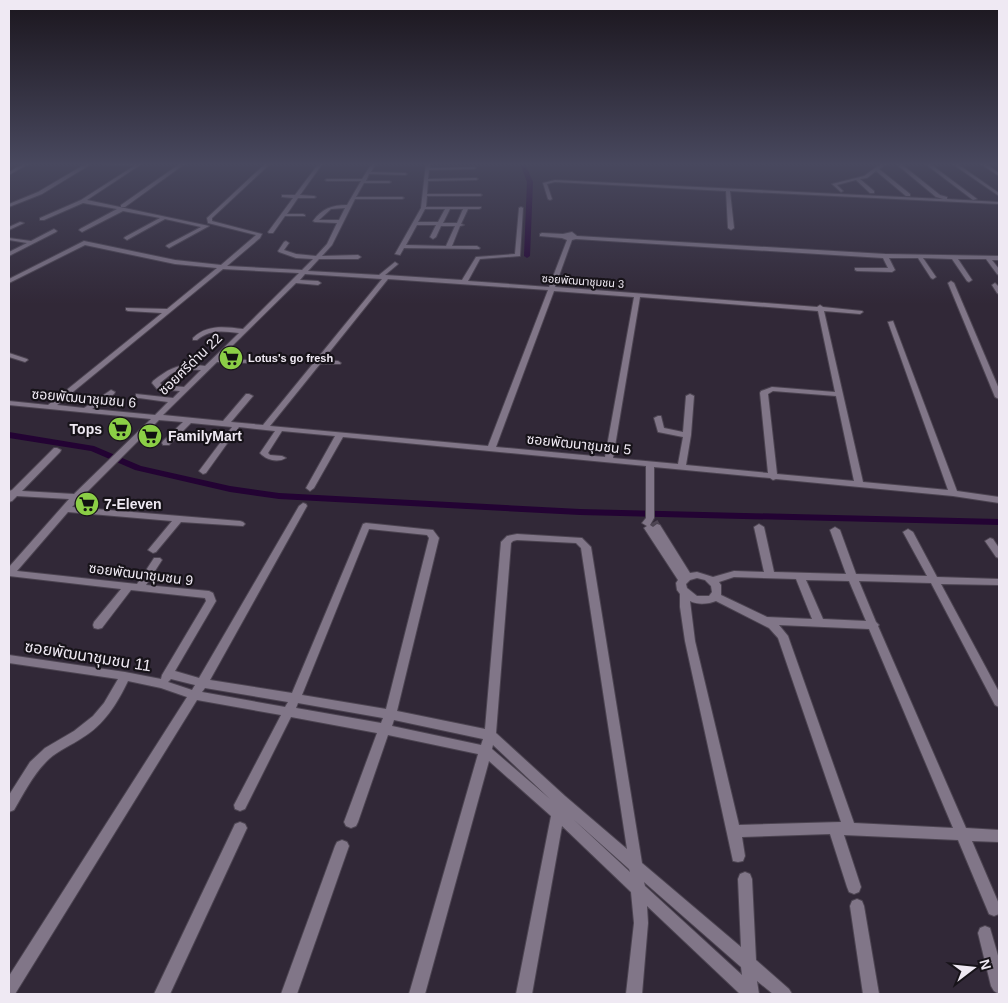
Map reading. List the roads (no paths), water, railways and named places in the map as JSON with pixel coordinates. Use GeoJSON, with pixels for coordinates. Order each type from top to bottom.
{"type":"FeatureCollection","features":[{"type":"Feature","properties":{"kind":"street"},"geometry":{"type":"LineString","coordinates":[[42,219],[63,210]]}},
{"type":"Feature","properties":{"kind":"street"},"geometry":{"type":"LineString","coordinates":[[82,230],[120,210]]}},
{"type":"Feature","properties":{"kind":"street"},"geometry":{"type":"LineString","coordinates":[[130,210],[206,226],[169,246]]}},
{"type":"Feature","properties":{"kind":"street"},"geometry":{"type":"LineString","coordinates":[[50,407],[258,237],[259,234],[241,228],[210,222],[209,218],[218,210]]}},
{"type":"Feature","properties":{"kind":"street"},"geometry":{"type":"LineString","coordinates":[[271,232],[287,210]]}},
{"type":"Feature","properties":{"kind":"street"},"geometry":{"type":"LineString","coordinates":[[323,210],[316,220],[341,222]]}},
{"type":"Feature","properties":{"kind":"street","name":"ซอยศรีด่าน 22"},"geometry":{"type":"LineString","coordinates":[[9,573],[109,464],[318,257],[329,245],[346,210]]}},
{"type":"Feature","properties":{"kind":"street"},"geometry":{"type":"LineString","coordinates":[[398,254],[422,210]]}},
{"type":"Feature","properties":{"kind":"street"},"geometry":{"type":"LineString","coordinates":[[433,237],[447,210]]}},
{"type":"Feature","properties":{"kind":"street"},"geometry":{"type":"LineString","coordinates":[[448,248],[465,210]]}},
{"type":"Feature","properties":{"kind":"street"},"geometry":{"type":"LineString","coordinates":[[464,282],[478,258],[518,255],[521,210]]}},
{"type":"Feature","properties":{"kind":"street"},"geometry":{"type":"LineString","coordinates":[[730,210],[731,228]]}},
{"type":"Feature","properties":{"kind":"street"},"geometry":{"type":"LineString","coordinates":[[283,215],[303,215]]}},
{"type":"Feature","properties":{"kind":"street"},"geometry":{"type":"LineString","coordinates":[[127,238],[164,218]]}},
{"type":"Feature","properties":{"kind":"street"},"geometry":{"type":"LineString","coordinates":[[9,229],[22,223]]}},
{"type":"Feature","properties":{"kind":"street"},"geometry":{"type":"LineString","coordinates":[[416,223],[459,225]]}},
{"type":"Feature","properties":{"kind":"street"},"geometry":{"type":"LineString","coordinates":[[9,254],[54,231]]}},
{"type":"Feature","properties":{"kind":"street"},"geometry":{"type":"LineString","coordinates":[[542,235],[563,236],[570,234],[573,238],[705,244],[885,256],[999,258]]}},
{"type":"Feature","properties":{"kind":"street"},"geometry":{"type":"LineString","coordinates":[[490,449],[573,238]]}},
{"type":"Feature","properties":{"kind":"street"},"geometry":{"type":"LineString","coordinates":[[9,239],[31,242]]}},
{"type":"Feature","properties":{"kind":"street","name":"ซอยพัฒนาชุมชน 3"},"geometry":{"type":"LineString","coordinates":[[9,281],[84,244],[175,262],[222,267],[820,307],[860,312]]}},
{"type":"Feature","properties":{"kind":"street"},"geometry":{"type":"LineString","coordinates":[[286,244],[282,251],[284,253],[318,257],[358,256]]}},
{"type":"Feature","properties":{"kind":"street"},"geometry":{"type":"LineString","coordinates":[[704,252],[705,244]]}},
{"type":"Feature","properties":{"kind":"street"},"geometry":{"type":"LineString","coordinates":[[402,246],[476,248]]}},
{"type":"Feature","properties":{"kind":"street"},"geometry":{"type":"LineString","coordinates":[[737,246],[738,255]]}},
{"type":"Feature","properties":{"kind":"street"},"geometry":{"type":"LineString","coordinates":[[769,249],[771,257]]}},
{"type":"Feature","properties":{"kind":"street"},"geometry":{"type":"LineString","coordinates":[[804,251],[806,260]]}},
{"type":"Feature","properties":{"kind":"street"},"geometry":{"type":"LineString","coordinates":[[838,253],[841,262]]}},
{"type":"Feature","properties":{"kind":"street"},"geometry":{"type":"LineString","coordinates":[[885,256],[897,277]]}},
{"type":"Feature","properties":{"kind":"street"},"geometry":{"type":"LineString","coordinates":[[919,256],[933,277]]}},
{"type":"Feature","properties":{"kind":"street"},"geometry":{"type":"LineString","coordinates":[[954,257],[969,280]]}},
{"type":"Feature","properties":{"kind":"street"},"geometry":{"type":"LineString","coordinates":[[987,258],[999,273]]}},
{"type":"Feature","properties":{"kind":"street"},"geometry":{"type":"LineString","coordinates":[[264,428],[395,264]]}},
{"type":"Feature","properties":{"kind":"street"},"geometry":{"type":"LineString","coordinates":[[857,269],[892,270]]}},
{"type":"Feature","properties":{"kind":"street"},"geometry":{"type":"LineString","coordinates":[[516,277],[518,287]]}},
{"type":"Feature","properties":{"kind":"street"},"geometry":{"type":"LineString","coordinates":[[295,281],[318,283]]}},
{"type":"Feature","properties":{"kind":"street"},"geometry":{"type":"LineString","coordinates":[[951,283],[999,397]]}},
{"type":"Feature","properties":{"kind":"street"},"geometry":{"type":"LineString","coordinates":[[995,286],[999,292]]}},
{"type":"Feature","properties":{"kind":"street"},"geometry":{"type":"LineString","coordinates":[[609,460],[637,296]]}},
{"type":"Feature","properties":{"kind":"street"},"geometry":{"type":"LineString","coordinates":[[820,307],[859,485]]}},
{"type":"Feature","properties":{"kind":"street"},"geometry":{"type":"LineString","coordinates":[[128,309],[168,311]]}},
{"type":"Feature","properties":{"kind":"street"},"geometry":{"type":"LineString","coordinates":[[891,322],[953,493]]}},
{"type":"Feature","properties":{"kind":"street"},"geometry":{"type":"LineString","coordinates":[[195,339],[199,334],[211,329],[244,331]]}},
{"type":"Feature","properties":{"kind":"street"},"geometry":{"type":"LineString","coordinates":[[9,355],[25,360]]}},
{"type":"Feature","properties":{"kind":"street"},"geometry":{"type":"LineString","coordinates":[[214,360],[246,362]]}},
{"type":"Feature","properties":{"kind":"street"},"geometry":{"type":"LineString","coordinates":[[317,362],[338,363]]}},
{"type":"Feature","properties":{"kind":"street"},"geometry":{"type":"LineString","coordinates":[[185,389],[160,387],[156,383],[172,369],[180,366],[206,368]]}},
{"type":"Feature","properties":{"kind":"street"},"geometry":{"type":"LineString","coordinates":[[773,477],[764,393],[772,388],[839,394]]}},
{"type":"Feature","properties":{"kind":"street"},"geometry":{"type":"LineString","coordinates":[[84,411],[111,392]]}},
{"type":"Feature","properties":{"kind":"street"},"geometry":{"type":"LineString","coordinates":[[139,396],[174,400]]}},
{"type":"Feature","properties":{"kind":"street"},"geometry":{"type":"LineString","coordinates":[[225,424],[249,396]]}},
{"type":"Feature","properties":{"kind":"street"},"geometry":{"type":"LineString","coordinates":[[681,468],[687,435],[690,396]]}},
{"type":"Feature","properties":{"kind":"street","name":"ซอยพัฒนาชุมชน 6"},"geometry":{"type":"LineString","coordinates":[[9,403],[156,417]]}},
{"type":"Feature","properties":{"kind":"street","name":"ซอยพัฒนาชุมชน 5"},"geometry":{"type":"LineString","coordinates":[[156,417],[953,493],[999,500]]}},
{"type":"Feature","properties":{"kind":"street"},"geometry":{"type":"LineString","coordinates":[[658,418],[661,430],[687,435]]}},
{"type":"Feature","properties":{"kind":"street"},"geometry":{"type":"LineString","coordinates":[[166,443],[188,420]]}},
{"type":"Feature","properties":{"kind":"street"},"geometry":{"type":"LineString","coordinates":[[203,471],[237,425]]}},
{"type":"Feature","properties":{"kind":"street"},"geometry":{"type":"LineString","coordinates":[[279,430],[264,453],[268,457],[282,458]]}},
{"type":"Feature","properties":{"kind":"street"},"geometry":{"type":"LineString","coordinates":[[310,488],[340,435]]}},
{"type":"Feature","properties":{"kind":"street"},"geometry":{"type":"LineString","coordinates":[[11,495],[57,450]]}},
{"type":"Feature","properties":{"kind":"street"},"geometry":{"type":"LineString","coordinates":[[650,465],[648,505],[651,522],[685,578]]}},
{"type":"Feature","properties":{"kind":"street"},"geometry":{"type":"LineString","coordinates":[[11,495],[76,498]]}},
{"type":"Feature","properties":{"kind":"street"},"geometry":{"type":"LineString","coordinates":[[9,990],[202,683],[303,506]]}},
{"type":"Feature","properties":{"kind":"street"},"geometry":{"type":"LineString","coordinates":[[66,509],[240,524]]}},
{"type":"Feature","properties":{"kind":"street"},"geometry":{"type":"LineString","coordinates":[[98,626],[135,587],[178,519]]}},
{"type":"Feature","properties":{"kind":"street"},"geometry":{"type":"LineString","coordinates":[[240,805],[295,699],[366,526],[430,532],[434,538],[390,714],[351,822]]}},
{"type":"Feature","properties":{"kind":"street"},"geometry":{"type":"LineString","coordinates":[[759,527],[770,575]]}},
{"type":"Feature","properties":{"kind":"street"},"geometry":{"type":"LineString","coordinates":[[836,530],[852,576],[994,908]]}},
{"type":"Feature","properties":{"kind":"street"},"geometry":{"type":"LineString","coordinates":[[908,532],[999,702]]}},
{"type":"Feature","properties":{"kind":"street"},"geometry":{"type":"LineString","coordinates":[[417,994],[490,735],[506,542],[510,538],[517,537],[579,540],[586,547],[636,865],[641,923],[634,994]]}},
{"type":"Feature","properties":{"kind":"street"},"geometry":{"type":"LineString","coordinates":[[990,541],[999,555]]}},
{"type":"Feature","properties":{"kind":"street","name":"ซอยพัฒนาชุมชน 9"},"geometry":{"type":"LineString","coordinates":[[9,573],[209,595],[211,601],[165,679]]}},
{"type":"Feature","properties":{"kind":"street"},"geometry":{"type":"LineString","coordinates":[[713,581],[734,574],[852,576],[999,582]]}},
{"type":"Feature","properties":{"kind":"street"},"geometry":{"type":"LineString","coordinates":[[685,578],[697,575],[713,581],[718,589],[715,596]]}},
{"type":"Feature","properties":{"kind":"street"},"geometry":{"type":"LineString","coordinates":[[800,576],[820,623]]}},
{"type":"Feature","properties":{"kind":"street"},"geometry":{"type":"LineString","coordinates":[[685,578],[681,587],[685,594],[684,607],[690,641],[734,831],[738,856]]}},
{"type":"Feature","properties":{"kind":"street"},"geometry":{"type":"LineString","coordinates":[[685,594],[701,601],[715,596],[780,630],[784,636],[850,829]]}},
{"type":"Feature","properties":{"kind":"street"},"geometry":{"type":"LineString","coordinates":[[765,621],[874,625]]}},
{"type":"Feature","properties":{"kind":"street","name":"ซอยพัฒนาชุมชน 11"},"geometry":{"type":"LineString","coordinates":[[9,659],[125,676],[165,679]]}},
{"type":"Feature","properties":{"kind":"street"},"geometry":{"type":"LineString","coordinates":[[9,806],[39,761],[53,749],[83,732],[97,720],[112,703],[125,676]]}},
{"type":"Feature","properties":{"kind":"street"},"geometry":{"type":"LineString","coordinates":[[165,679],[202,683],[390,714],[490,735],[560,800],[784,994]]}},
{"type":"Feature","properties":{"kind":"street"},"geometry":{"type":"LineString","coordinates":[[165,679],[194,696],[385,729],[486,751],[558,814],[750,994]]}},
{"type":"Feature","properties":{"kind":"street"},"geometry":{"type":"LineString","coordinates":[[524,994],[560,800]]}},
{"type":"Feature","properties":{"kind":"street"},"geometry":{"type":"LineString","coordinates":[[162,994],[240,828]]}},
{"type":"Feature","properties":{"kind":"street"},"geometry":{"type":"LineString","coordinates":[[734,831],[835,828],[999,836]]}},
{"type":"Feature","properties":{"kind":"street"},"geometry":{"type":"LineString","coordinates":[[835,828],[854,887]]}},
{"type":"Feature","properties":{"kind":"street"},"geometry":{"type":"LineString","coordinates":[[289,994],[342,846]]}},
{"type":"Feature","properties":{"kind":"street"},"geometry":{"type":"LineString","coordinates":[[745,879],[750,994]]}},
{"type":"Feature","properties":{"kind":"street"},"geometry":{"type":"LineString","coordinates":[[857,906],[871,994]]}},
{"type":"Feature","properties":{"kind":"street"},"geometry":{"type":"LineString","coordinates":[[984,933],[999,986]]}},
{"type":"Feature","properties":{"kind":"waterway"},"geometry":{"type":"LineString","coordinates":[[527,256],[529,210]]}},
{"type":"Feature","properties":{"kind":"waterway"},"geometry":{"type":"LineString","coordinates":[[9,435],[94,449],[138,468],[230,489],[279,496],[580,512],[999,522]]}},
{"type":"Feature","properties":{"kind":"tunnel"},"geometry":{"type":"LineString","coordinates":[[654,522],[657,527]]}},
{"type":"Feature","properties":{"kind":"place","name":"Lotus's go fresh"},"geometry":{"type":"Point","coordinates":[231,358]}},
{"type":"Feature","properties":{"kind":"place","name":"Tops"},"geometry":{"type":"Point","coordinates":[120,429]}},
{"type":"Feature","properties":{"kind":"place","name":"FamilyMart"},"geometry":{"type":"Point","coordinates":[150,436]}},
{"type":"Feature","properties":{"kind":"place","name":"7-Eleven"},"geometry":{"type":"Point","coordinates":[87,504]}}]}
